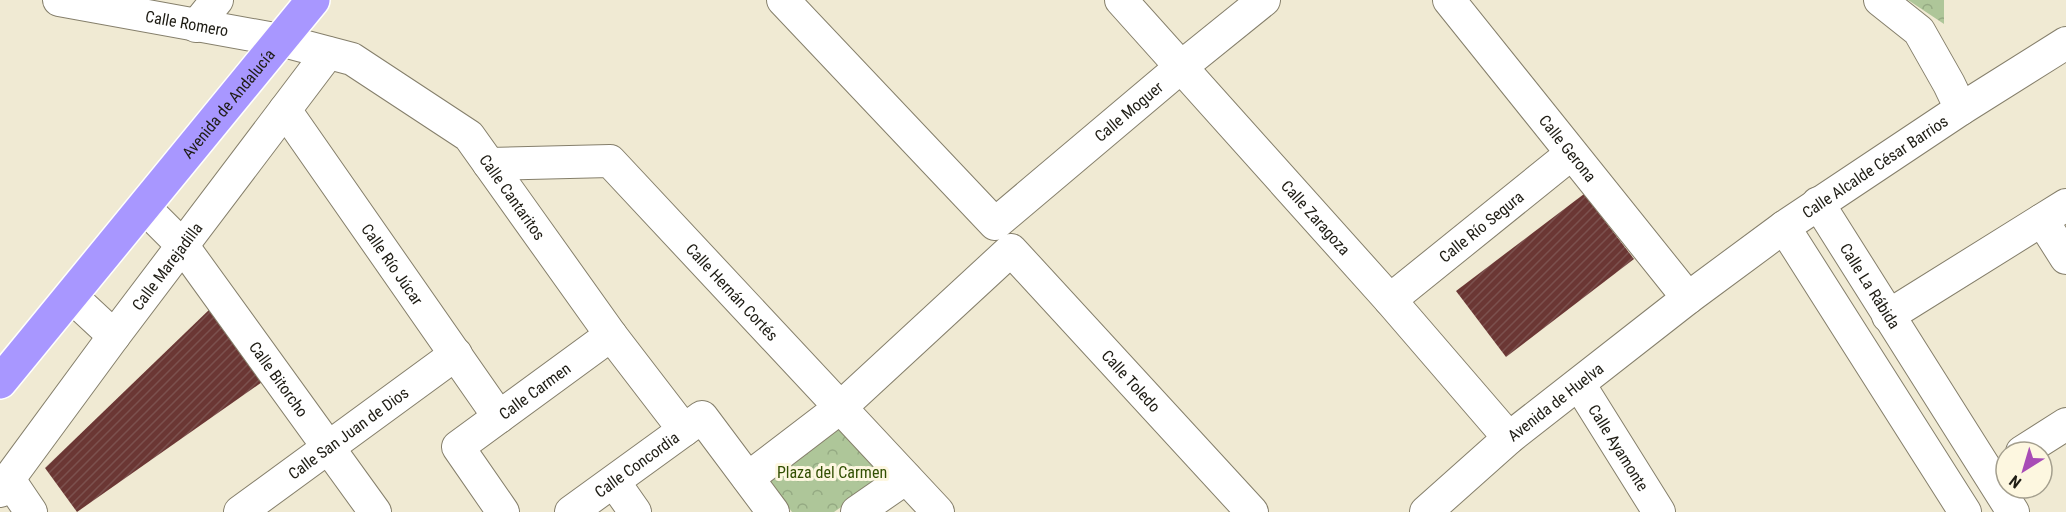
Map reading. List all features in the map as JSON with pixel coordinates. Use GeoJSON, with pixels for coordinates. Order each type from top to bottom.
{"type":"FeatureCollection","features":[{"type":"Feature","properties":{"kind":"highway","name":"Avenida de Andalucía"},"geometry":{"type":"LineString","coordinates":[[0,382],[313,0]]}},
{"type":"Feature","properties":{"kind":"street","name":"Calle Romero"},"geometry":{"type":"LineString","coordinates":[[59,0],[280,40]]}},
{"type":"Feature","properties":{"kind":"street"},"geometry":{"type":"LineString","coordinates":[[196,26],[217,0]]}},
{"type":"Feature","properties":{"kind":"street","name":"Calle Toledo"},"geometry":{"type":"LineString","coordinates":[[783,0],[1003,237],[1252,512]]}},
{"type":"Feature","properties":{"kind":"street","name":"Calle Zaragoza"},"geometry":{"type":"LineString","coordinates":[[1121,0],[1390,300],[1509,438]]}},
{"type":"Feature","properties":{"kind":"street","name":"Calle Moguer"},"geometry":{"type":"LineString","coordinates":[[841,407],[1003,237],[1180,67],[1264,0]]}},
{"type":"Feature","properties":{"kind":"street","name":"Calle Gerona"},"geometry":{"type":"LineString","coordinates":[[1449,0],[1688,298]]}},
{"type":"Feature","properties":{"kind":"street"},"geometry":{"type":"LineString","coordinates":[[1880,0],[1919,31],[1961,109]]}},
{"type":"Feature","properties":{"kind":"street","name":"Calle Cantaritos"},"geometry":{"type":"LineString","coordinates":[[280,40],[352,59],[469,136],[611,335],[693,424]]}},
{"type":"Feature","properties":{"kind":"street","name":"Calle Alcalde César Barrios"},"geometry":{"type":"LineString","coordinates":[[1688,298],[1818,203],[2066,43]]}},
{"type":"Feature","properties":{"kind":"street","name":"Calle Marejadilla"},"geometry":{"type":"LineString","coordinates":[[4,485],[328,53]]}},
{"type":"Feature","properties":{"kind":"street","name":"Calle Río Júcar"},"geometry":{"type":"LineString","coordinates":[[285,110],[500,417]]}},
{"type":"Feature","properties":{"kind":"street","name":"Calle Río Segura"},"geometry":{"type":"LineString","coordinates":[[1390,300],[1571,154]]}},
{"type":"Feature","properties":{"kind":"street","name":"Calle Hernán Cortés"},"geometry":{"type":"LineString","coordinates":[[489,164],[610,161],[938,512]]}},
{"type":"Feature","properties":{"kind":"street","name":"Calle La Rábida"},"geometry":{"type":"LineString","coordinates":[[1818,203],[1921,367],[1994,464]]}},
{"type":"Feature","properties":{"kind":"street"},"geometry":{"type":"LineString","coordinates":[[144,207],[182,245]]}},
{"type":"Feature","properties":{"kind":"street"},"geometry":{"type":"LineString","coordinates":[[1888,316],[2054,212],[2066,258]]}},
{"type":"Feature","properties":{"kind":"street"},"geometry":{"type":"LineString","coordinates":[[1784,227],[1965,512]]}},
{"type":"Feature","properties":{"kind":"street","name":"Calle Bitorcho"},"geometry":{"type":"LineString","coordinates":[[182,245],[375,512]]}},
{"type":"Feature","properties":{"kind":"street"},"geometry":{"type":"LineString","coordinates":[[71,296],[114,336]]}},
{"type":"Feature","properties":{"kind":"street","name":"Avenida de Huelva"},"geometry":{"type":"LineString","coordinates":[[1426,512],[1509,438],[1688,298]]}},
{"type":"Feature","properties":{"kind":"street","name":"Calle Carmen"},"geometry":{"type":"LineString","coordinates":[[503,512],[458,447],[611,335]]}},
{"type":"Feature","properties":{"kind":"street","name":"Calle San Juan de Dios"},"geometry":{"type":"LineString","coordinates":[[240,512],[456,354]]}},
{"type":"Feature","properties":{"kind":"street"},"geometry":{"type":"LineString","coordinates":[[1888,389],[1921,367]]}},
{"type":"Feature","properties":{"kind":"street","name":"Calle Ayamonte"},"geometry":{"type":"LineString","coordinates":[[1579,384],[1659,512]]}},
{"type":"Feature","properties":{"kind":"street"},"geometry":{"type":"LineString","coordinates":[[748,477],[841,407]]}},
{"type":"Feature","properties":{"kind":"street"},"geometry":{"type":"LineString","coordinates":[[693,424],[748,477],[773,512]]}},
{"type":"Feature","properties":{"kind":"street","name":"Calle Concordia"},"geometry":{"type":"LineString","coordinates":[[571,512],[693,424]]}},
{"type":"Feature","properties":{"kind":"street"},"geometry":{"type":"LineString","coordinates":[[2041,440],[2066,424]]}},
{"type":"Feature","properties":{"kind":"street"},"geometry":{"type":"LineString","coordinates":[[857,512],[906,478]]}},
{"type":"Feature","properties":{"kind":"street"},"geometry":{"type":"LineString","coordinates":[[614,482],[635,512]]}},
{"type":"Feature","properties":{"kind":"street"},"geometry":{"type":"LineString","coordinates":[[4,485],[32,512]]}},
{"type":"Feature","properties":{"kind":"green space"},"geometry":{"type":"Polygon","coordinates":[[[1908,0],[1944,0],[1944,24],[1908,0]]]}},
{"type":"Feature","properties":{"kind":"green space","name":"Plaza del Carmen"},"geometry":{"type":"Polygon","coordinates":[[[840,424],[887,475],[834,512],[792,512],[767,479],[840,424]]]}},
{"type":"Feature","properties":{"kind":"building"},"geometry":{"type":"Polygon","coordinates":[[[1584,194],[1634,259],[1506,357],[1456,291],[1584,194]]]}},
{"type":"Feature","properties":{"kind":"building"},"geometry":{"type":"Polygon","coordinates":[[[212,307],[265,380],[77,512],[45,468],[212,307]]]}}]}
